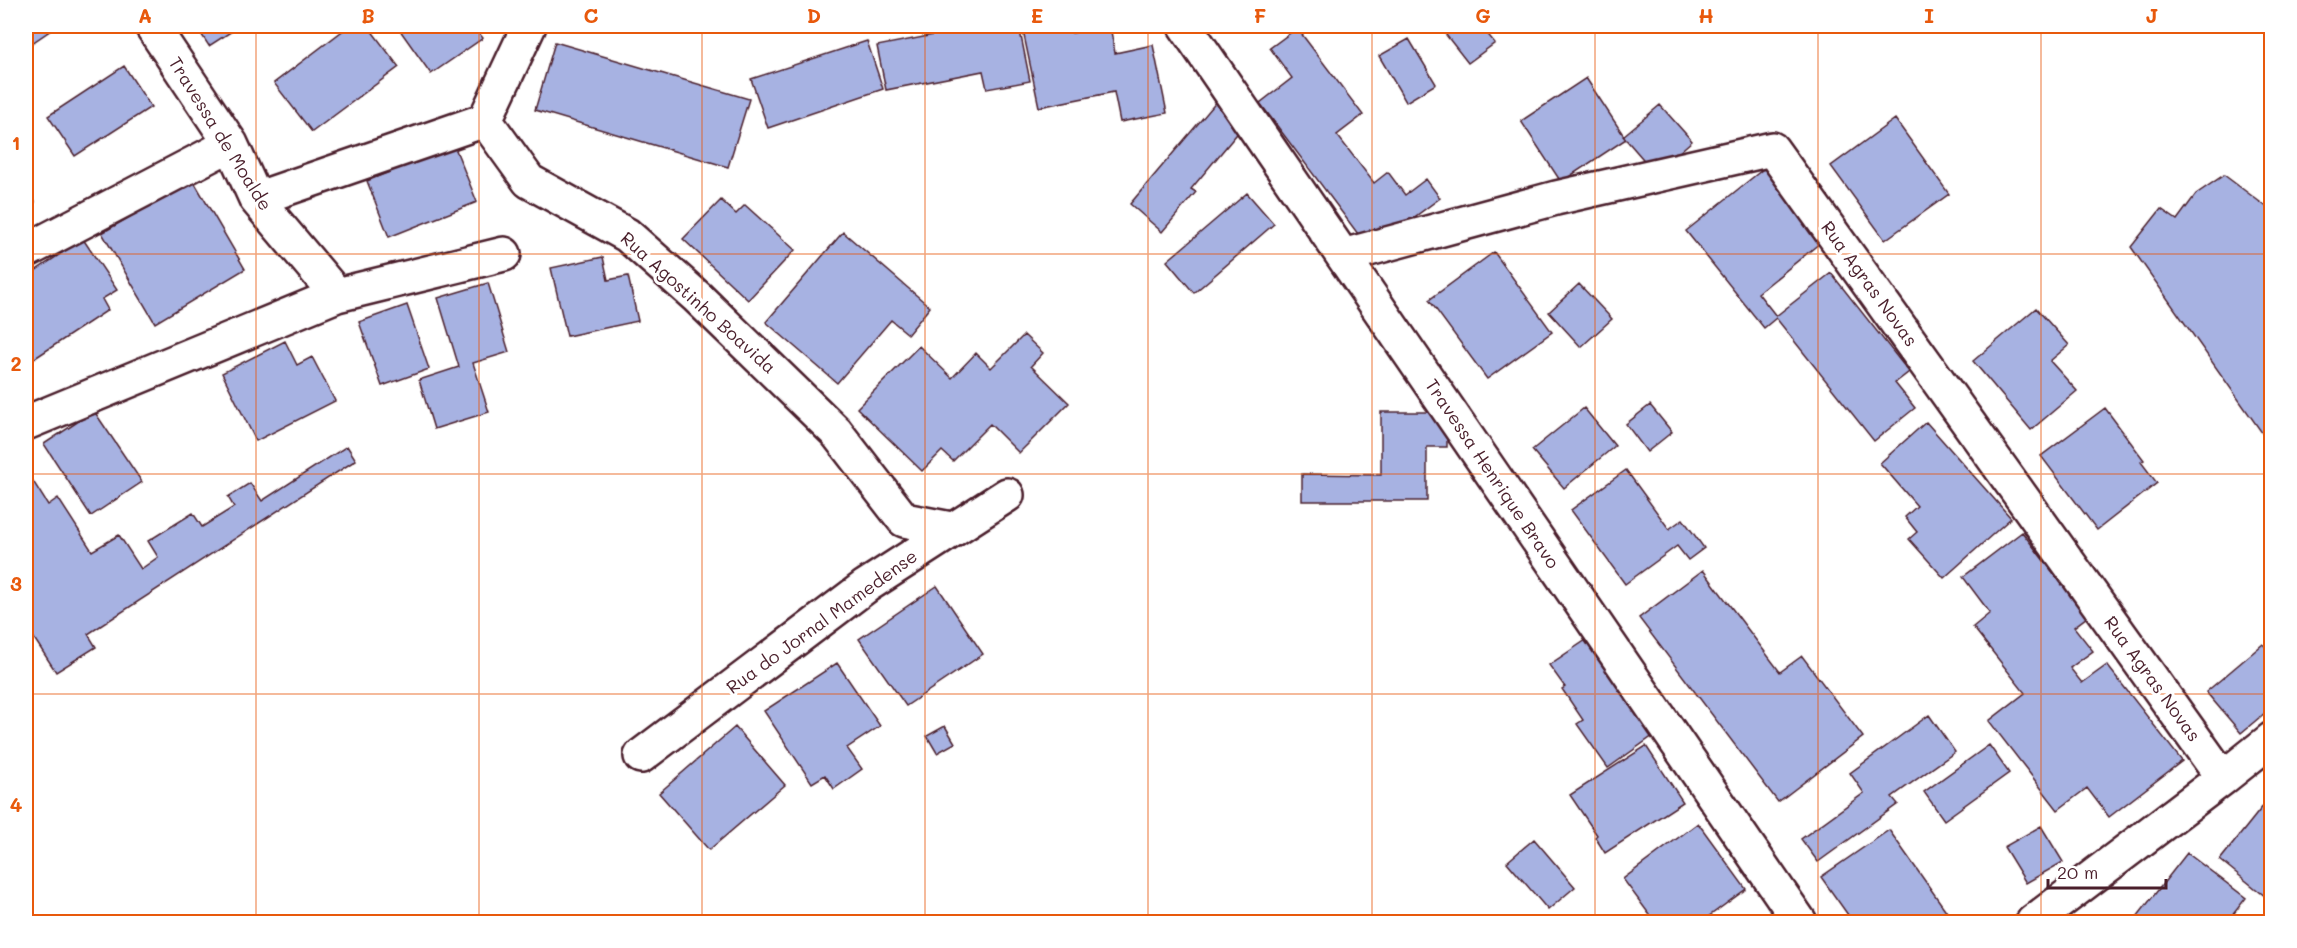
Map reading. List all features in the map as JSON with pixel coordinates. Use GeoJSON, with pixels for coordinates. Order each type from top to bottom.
{"type":"FeatureCollection","features":[{"type":"Feature","properties":{"kind":"street","name":"Travessa de Moalde"},"geometry":{"type":"LineString","coordinates":[[152,26],[231,144],[256,199],[337,295]]}},
{"type":"Feature","properties":{"kind":"street"},"geometry":{"type":"LineString","coordinates":[[256,199],[485,120],[529,26]]}},
{"type":"Feature","properties":{"kind":"street","name":"Travessa Henrique Bravo"},"geometry":{"type":"LineString","coordinates":[[1185,26],[1800,922]]}},
{"type":"Feature","properties":{"kind":"street","name":"Rua Agostinho Boavida"},"geometry":{"type":"LineString","coordinates":[[485,120],[529,181],[627,235],[697,297],[836,432],[904,520],[951,529]]}},
{"type":"Feature","properties":{"kind":"street"},"geometry":{"type":"LineString","coordinates":[[26,251],[231,144]]}},
{"type":"Feature","properties":{"kind":"street","name":"Rua Agras Novas"},"geometry":{"type":"LineString","coordinates":[[1343,256],[1556,198],[1772,149],[2223,778]]}},
{"type":"Feature","properties":{"kind":"street"},"geometry":{"type":"LineString","coordinates":[[26,423],[337,295],[504,254]]}},
{"type":"Feature","properties":{"kind":"street","name":"Rua do Jornal Mamedense"},"geometry":{"type":"LineString","coordinates":[[641,756],[866,586],[1007,495]]}},
{"type":"Feature","properties":{"kind":"street"},"geometry":{"type":"LineString","coordinates":[[2032,922],[2271,739]]}},
{"type":"Feature","properties":{"kind":"building"},"geometry":{"type":"Polygon","coordinates":[[[26,26],[57,26],[26,47],[26,26]]]}},
{"type":"Feature","properties":{"kind":"building"},"geometry":{"type":"Polygon","coordinates":[[[196,26],[240,26],[209,46],[196,26]]]}},
{"type":"Feature","properties":{"kind":"building"},"geometry":{"type":"Polygon","coordinates":[[[349,26],[368,26],[399,67],[312,132],[274,83],[349,26]]]}},
{"type":"Feature","properties":{"kind":"building"},"geometry":{"type":"Polygon","coordinates":[[[397,26],[473,26],[483,38],[431,74],[397,26]]]}},
{"type":"Feature","properties":{"kind":"building"},"geometry":{"type":"Polygon","coordinates":[[[980,26],[1019,26],[1030,81],[987,89],[983,71],[886,90],[877,46],[980,26]]]}},
{"type":"Feature","properties":{"kind":"building"},"geometry":{"type":"Polygon","coordinates":[[[1022,26],[1071,26],[1072,33],[1110,26],[1115,53],[1153,45],[1167,113],[1120,122],[1114,92],[1039,107],[1022,26]]]}},
{"type":"Feature","properties":{"kind":"building"},"geometry":{"type":"Polygon","coordinates":[[[1439,26],[1481,26],[1495,43],[1468,63],[1439,26]]]}},
{"type":"Feature","properties":{"kind":"building"},"geometry":{"type":"Polygon","coordinates":[[[1297,28],[1363,115],[1337,135],[1374,183],[1388,172],[1405,195],[1426,179],[1440,198],[1370,250],[1260,103],[1292,78],[1270,48],[1297,28]]]}},
{"type":"Feature","properties":{"kind":"building"},"geometry":{"type":"Polygon","coordinates":[[[1409,39],[1436,84],[1406,102],[1379,56],[1409,39]]]}},
{"type":"Feature","properties":{"kind":"building"},"geometry":{"type":"Polygon","coordinates":[[[867,41],[883,89],[768,128],[751,79],[867,41]]]}},
{"type":"Feature","properties":{"kind":"building"},"geometry":{"type":"Polygon","coordinates":[[[555,42],[749,99],[728,167],[535,110],[555,42]]]}},
{"type":"Feature","properties":{"kind":"building"},"geometry":{"type":"Polygon","coordinates":[[[124,66],[151,107],[75,156],[48,116],[124,66]]]}},
{"type":"Feature","properties":{"kind":"building"},"geometry":{"type":"Polygon","coordinates":[[[1586,78],[1626,139],[1561,182],[1521,121],[1586,78]]]}},
{"type":"Feature","properties":{"kind":"building"},"geometry":{"type":"Polygon","coordinates":[[[1218,100],[1246,123],[1191,189],[1196,192],[1162,232],[1130,204],[1218,100]]]}},
{"type":"Feature","properties":{"kind":"building"},"geometry":{"type":"Polygon","coordinates":[[[1660,105],[1692,141],[1655,173],[1623,136],[1660,105]]]}},
{"type":"Feature","properties":{"kind":"building"},"geometry":{"type":"Polygon","coordinates":[[[1895,119],[1949,194],[1885,240],[1831,166],[1895,119]]]}},
{"type":"Feature","properties":{"kind":"building"},"geometry":{"type":"Polygon","coordinates":[[[454,145],[477,202],[389,237],[367,181],[454,145]]]}},
{"type":"Feature","properties":{"kind":"building"},"geometry":{"type":"Polygon","coordinates":[[[1767,166],[1825,239],[1758,293],[1776,316],[1831,273],[1909,372],[1895,383],[1915,408],[1874,441],[1776,318],[1764,328],[1686,231],[1767,166]]]}},
{"type":"Feature","properties":{"kind":"building"},"geometry":{"type":"Polygon","coordinates":[[[2224,175],[2272,211],[2272,447],[2131,247],[2161,209],[2177,220],[2196,194],[2224,175]]]}},
{"type":"Feature","properties":{"kind":"building"},"geometry":{"type":"Polygon","coordinates":[[[193,180],[245,269],[155,323],[102,233],[193,180]]]}},
{"type":"Feature","properties":{"kind":"building"},"geometry":{"type":"Polygon","coordinates":[[[26,186],[35,202],[26,208],[26,186]]]}},
{"type":"Feature","properties":{"kind":"building"},"geometry":{"type":"Polygon","coordinates":[[[1247,193],[1274,224],[1194,293],[1167,261],[1247,193]]]}},
{"type":"Feature","properties":{"kind":"building"},"geometry":{"type":"Polygon","coordinates":[[[721,200],[736,214],[745,205],[795,250],[748,300],[683,239],[721,200]]]}},
{"type":"Feature","properties":{"kind":"building"},"geometry":{"type":"Polygon","coordinates":[[[843,232],[930,307],[908,334],[891,320],[837,383],[766,322],[843,232]]]}},
{"type":"Feature","properties":{"kind":"building"},"geometry":{"type":"Polygon","coordinates":[[[83,239],[117,290],[102,299],[108,310],[26,364],[26,277],[83,239]]]}},
{"type":"Feature","properties":{"kind":"building"},"geometry":{"type":"Polygon","coordinates":[[[1494,252],[1552,332],[1487,379],[1429,300],[1494,252]]]}},
{"type":"Feature","properties":{"kind":"building"},"geometry":{"type":"Polygon","coordinates":[[[603,257],[608,280],[628,276],[638,321],[567,336],[551,268],[603,257]]]}},
{"type":"Feature","properties":{"kind":"building"},"geometry":{"type":"Polygon","coordinates":[[[488,283],[509,352],[473,363],[489,412],[434,429],[419,380],[459,367],[438,298],[488,283]]]}},
{"type":"Feature","properties":{"kind":"building"},"geometry":{"type":"Polygon","coordinates":[[[1579,284],[1612,319],[1581,347],[1549,312],[1579,284]]]}},
{"type":"Feature","properties":{"kind":"building"},"geometry":{"type":"Polygon","coordinates":[[[407,305],[429,369],[382,386],[359,322],[407,305]]]}},
{"type":"Feature","properties":{"kind":"building"},"geometry":{"type":"Polygon","coordinates":[[[2036,308],[2069,345],[2050,361],[2077,391],[2031,430],[1973,361],[2036,308]]]}},
{"type":"Feature","properties":{"kind":"building"},"geometry":{"type":"Polygon","coordinates":[[[1024,335],[1043,353],[1031,366],[1069,403],[1019,453],[990,424],[953,461],[942,451],[922,471],[857,408],[919,346],[952,378],[976,353],[991,368],[1024,335]]]}},
{"type":"Feature","properties":{"kind":"building"},"geometry":{"type":"Polygon","coordinates":[[[285,341],[297,365],[312,357],[335,401],[256,441],[222,373],[285,341]]]}},
{"type":"Feature","properties":{"kind":"building"},"geometry":{"type":"Polygon","coordinates":[[[1650,405],[1672,432],[1647,452],[1626,424],[1650,405]]]}},
{"type":"Feature","properties":{"kind":"building"},"geometry":{"type":"Polygon","coordinates":[[[1584,408],[1615,446],[1564,488],[1532,450],[1584,408]]]}},
{"type":"Feature","properties":{"kind":"building"},"geometry":{"type":"Polygon","coordinates":[[[2105,408],[2144,460],[2141,462],[2157,483],[2097,530],[2041,456],[2105,408]]]}},
{"type":"Feature","properties":{"kind":"building"},"geometry":{"type":"Polygon","coordinates":[[[94,411],[142,482],[91,516],[44,444],[94,411]]]}},
{"type":"Feature","properties":{"kind":"building"},"geometry":{"type":"Polygon","coordinates":[[[1381,412],[1447,412],[1447,447],[1427,447],[1427,501],[1302,501],[1302,474],[1381,475],[1381,412]]]}},
{"type":"Feature","properties":{"kind":"building"},"geometry":{"type":"Polygon","coordinates":[[[1926,422],[2011,518],[1944,578],[1909,539],[1917,532],[1905,517],[1917,506],[1880,463],[1926,422]]]}},
{"type":"Feature","properties":{"kind":"building"},"geometry":{"type":"Polygon","coordinates":[[[347,446],[356,460],[88,634],[96,647],[56,672],[26,626],[26,470],[48,505],[58,498],[92,551],[119,535],[141,569],[158,557],[148,541],[193,513],[202,527],[234,507],[228,497],[250,483],[262,501],[347,446]]]}},
{"type":"Feature","properties":{"kind":"building"},"geometry":{"type":"Polygon","coordinates":[[[1626,470],[1669,529],[1683,519],[1704,548],[1688,560],[1677,546],[1625,584],[1571,510],[1626,470]]]}},
{"type":"Feature","properties":{"kind":"building"},"geometry":{"type":"Polygon","coordinates":[[[2022,532],[2087,617],[2074,627],[2093,651],[2070,668],[2082,683],[2107,665],[2182,761],[2109,817],[2087,788],[2058,810],[1989,721],[2025,693],[1973,627],[1990,613],[1963,577],[2022,532]]]}},
{"type":"Feature","properties":{"kind":"building"},"geometry":{"type":"Polygon","coordinates":[[[1703,570],[1780,672],[1802,656],[1863,737],[1778,802],[1639,618],[1703,570]]]}},
{"type":"Feature","properties":{"kind":"building"},"geometry":{"type":"Polygon","coordinates":[[[937,586],[983,654],[906,706],[859,639],[937,586]]]}},
{"type":"Feature","properties":{"kind":"building"},"geometry":{"type":"Polygon","coordinates":[[[1589,638],[1657,733],[1608,768],[1577,724],[1583,720],[1562,689],[1565,687],[1549,665],[1589,638]]]}},
{"type":"Feature","properties":{"kind":"building"},"geometry":{"type":"Polygon","coordinates":[[[2263,644],[2272,654],[2272,707],[2241,733],[2206,692],[2263,644]]]}},
{"type":"Feature","properties":{"kind":"building"},"geometry":{"type":"Polygon","coordinates":[[[837,663],[880,726],[847,748],[862,769],[834,789],[825,775],[812,783],[764,711],[837,663]]]}},
{"type":"Feature","properties":{"kind":"building"},"geometry":{"type":"Polygon","coordinates":[[[1929,715],[1955,752],[1892,797],[1898,804],[1818,862],[1801,839],[1864,793],[1850,773],[1929,715]]]}},
{"type":"Feature","properties":{"kind":"building"},"geometry":{"type":"Polygon","coordinates":[[[945,726],[955,743],[937,753],[927,736],[945,726]]]}},
{"type":"Feature","properties":{"kind":"building"},"geometry":{"type":"Polygon","coordinates":[[[735,727],[785,785],[709,850],[659,793],[735,727]]]}},
{"type":"Feature","properties":{"kind":"building"},"geometry":{"type":"Polygon","coordinates":[[[1989,745],[2009,773],[1944,820],[1924,792],[1989,745]]]}},
{"type":"Feature","properties":{"kind":"building"},"geometry":{"type":"Polygon","coordinates":[[[1646,746],[1683,802],[1605,853],[1595,837],[1597,835],[1570,795],[1646,746]]]}},
{"type":"Feature","properties":{"kind":"building"},"geometry":{"type":"Polygon","coordinates":[[[2272,795],[2272,900],[2271,901],[2220,860],[2272,795]]]}},
{"type":"Feature","properties":{"kind":"building"},"geometry":{"type":"Polygon","coordinates":[[[1698,823],[1746,889],[1701,922],[1655,922],[1623,879],[1698,823]]]}},
{"type":"Feature","properties":{"kind":"building"},"geometry":{"type":"Polygon","coordinates":[[[2041,826],[2063,862],[2026,883],[2004,847],[2041,826]]]}},
{"type":"Feature","properties":{"kind":"building"},"geometry":{"type":"Polygon","coordinates":[[[1889,830],[1954,922],[1853,922],[1821,877],[1889,830]]]}},
{"type":"Feature","properties":{"kind":"building"},"geometry":{"type":"Polygon","coordinates":[[[1534,839],[1575,887],[1548,910],[1507,862],[1534,839]]]}},
{"type":"Feature","properties":{"kind":"building"},"geometry":{"type":"Polygon","coordinates":[[[2187,853],[2246,898],[2227,922],[2133,922],[2187,853]]]}},
{"type":"Feature","properties":{"kind":"building"},"geometry":{"type":"Polygon","coordinates":[[[1760,913],[1767,922],[1745,922],[1760,913]]]}}]}
